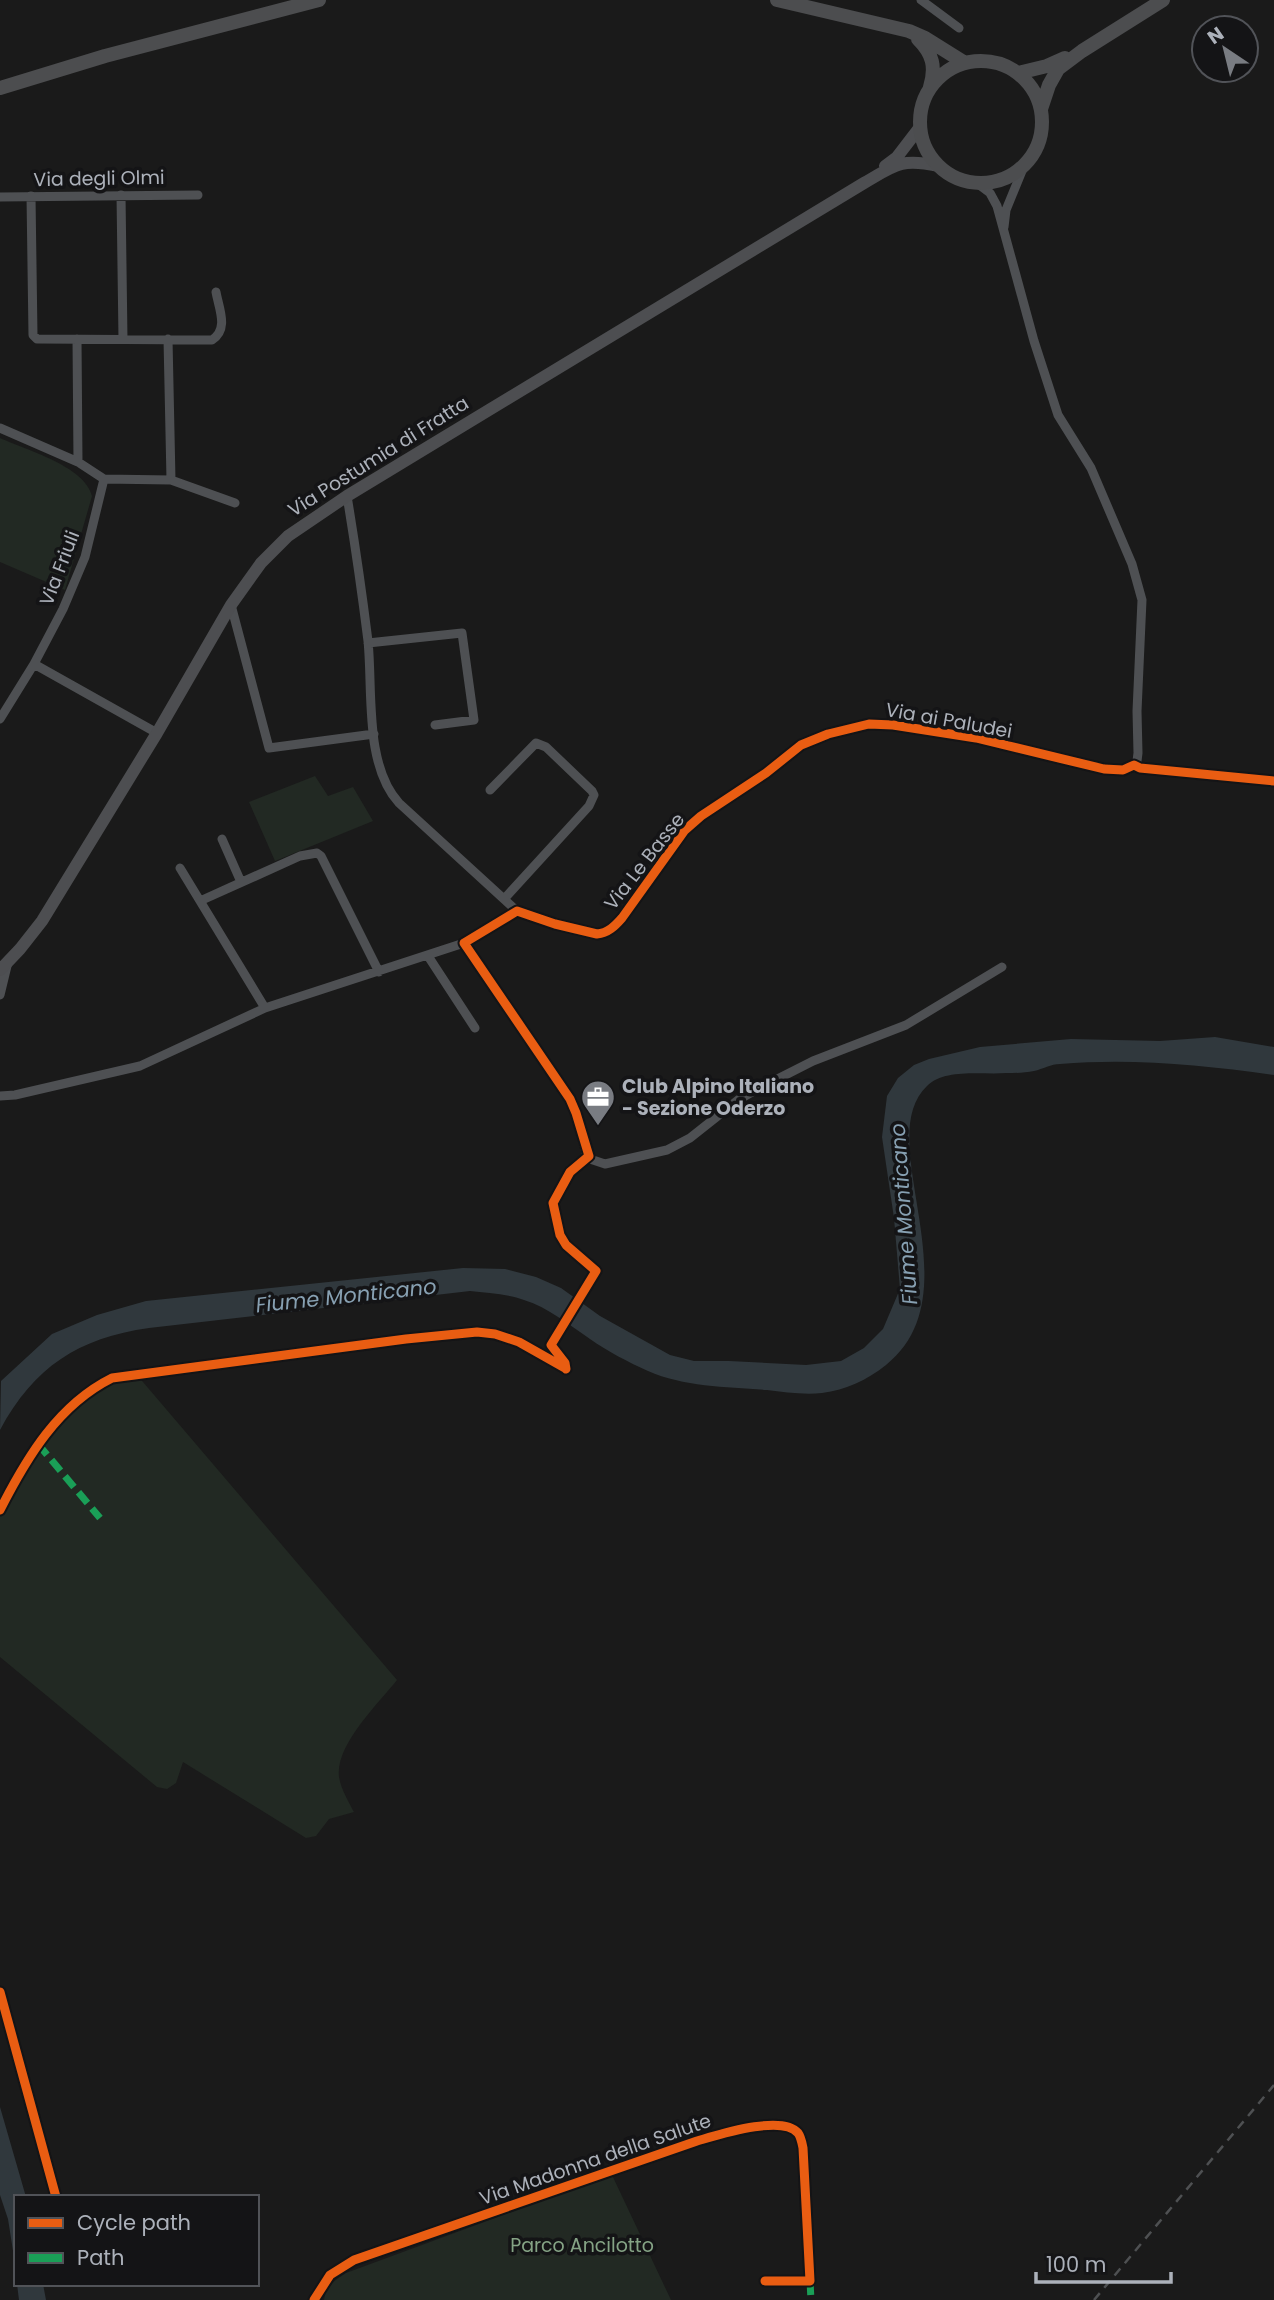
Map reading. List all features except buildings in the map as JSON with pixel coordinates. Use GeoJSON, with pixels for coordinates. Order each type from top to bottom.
{"type":"FeatureCollection","features":[{"type":"Feature","properties":{"kind":"main road"},"geometry":{"type":"LineString","coordinates":[[0,88],[105,56],[318,0]]}},
{"type":"Feature","properties":{"kind":"main road"},"geometry":{"type":"LineString","coordinates":[[777,0],[909,32],[925,38],[965,63]]}},
{"type":"Feature","properties":{"kind":"main road"},"geometry":{"type":"LineString","coordinates":[[1041,109],[1058,69],[1163,0]]}},
{"type":"Feature","properties":{"kind":"main road"},"geometry":{"type":"LineString","coordinates":[[909,32],[928,50],[933,62],[934,73],[924,101],[920,127],[929,155],[938,166],[964,181],[978,184],[995,182],[1011,176],[1024,166],[1037,149],[1042,130],[1041,109],[1037,95],[1018,73],[992,62],[965,63],[951,69],[930,88]]}},
{"type":"Feature","properties":{"kind":"main road"},"geometry":{"type":"LineString","coordinates":[[1018,73],[1047,66],[1083,51]]}},
{"type":"Feature","properties":{"kind":"main road","name":"Via Postumia di Fratta"},"geometry":{"type":"LineString","coordinates":[[864,183],[897,157],[920,127]]}},
{"type":"Feature","properties":{"kind":"main road","name":"Via Postumia di Fratta"},"geometry":{"type":"LineString","coordinates":[[4,966],[42,921],[157,733],[231,605],[261,562],[288,536],[348,496],[896,164],[916,161],[938,166]]}},
{"type":"Feature","properties":{"kind":"street"},"geometry":{"type":"LineString","coordinates":[[921,0],[960,28]]}},
{"type":"Feature","properties":{"kind":"street"},"geometry":{"type":"LineString","coordinates":[[1004,232],[1006,210],[1024,166]]}},
{"type":"Feature","properties":{"kind":"street","name":"Via ai Paludei"},"geometry":{"type":"LineString","coordinates":[[733,796],[813,739],[869,724],[893,725],[976,738],[1104,769],[1129,769],[1137,761],[1142,600],[1132,564],[1091,468],[1058,415],[1034,341],[997,206],[990,194],[978,184]]}},
{"type":"Feature","properties":{"kind":"street"},"geometry":{"type":"LineString","coordinates":[[121,195],[122,339]]}},
{"type":"Feature","properties":{"kind":"street","name":"Via degli Olmi"},"geometry":{"type":"LineString","coordinates":[[0,197],[198,195]]}},
{"type":"Feature","properties":{"kind":"street"},"geometry":{"type":"LineString","coordinates":[[31,196],[33,335],[37,339],[212,340],[220,335],[223,329],[216,292]]}},
{"type":"Feature","properties":{"kind":"street"},"geometry":{"type":"LineString","coordinates":[[77,339],[78,462]]}},
{"type":"Feature","properties":{"kind":"street"},"geometry":{"type":"LineString","coordinates":[[168,339],[172,481]]}},
{"type":"Feature","properties":{"kind":"street"},"geometry":{"type":"LineString","coordinates":[[0,428],[78,462],[104,479],[172,481],[234,503]]}},
{"type":"Feature","properties":{"kind":"street","name":"Via Friuli"},"geometry":{"type":"LineString","coordinates":[[0,719],[34,664],[63,609],[85,557],[104,479]]}},
{"type":"Feature","properties":{"kind":"street","name":"Via Le Basse"},"geometry":{"type":"LineString","coordinates":[[348,496],[368,643],[374,734],[387,786],[392,796],[517,911],[555,924],[603,934],[614,928],[622,918],[685,830],[701,816],[733,796]]}},
{"type":"Feature","properties":{"kind":"street"},"geometry":{"type":"LineString","coordinates":[[231,605],[269,748],[374,734]]}},
{"type":"Feature","properties":{"kind":"street"},"geometry":{"type":"LineString","coordinates":[[368,643],[462,633],[474,720],[435,725]]}},
{"type":"Feature","properties":{"kind":"street"},"geometry":{"type":"LineString","coordinates":[[34,664],[157,733]]}},
{"type":"Feature","properties":{"kind":"street"},"geometry":{"type":"LineString","coordinates":[[490,790],[536,743],[546,747],[592,790],[594,795],[589,806],[505,898]]}},
{"type":"Feature","properties":{"kind":"street"},"geometry":{"type":"LineString","coordinates":[[222,839],[241,882]]}},
{"type":"Feature","properties":{"kind":"street"},"geometry":{"type":"LineString","coordinates":[[200,901],[300,856],[317,853],[379,972]]}},
{"type":"Feature","properties":{"kind":"street"},"geometry":{"type":"LineString","coordinates":[[180,869],[265,1008]]}},
{"type":"Feature","properties":{"kind":"street"},"geometry":{"type":"LineString","coordinates":[[0,1096],[15,1095],[140,1066],[265,1008],[464,943],[517,911]]}},
{"type":"Feature","properties":{"kind":"street"},"geometry":{"type":"LineString","coordinates":[[464,943],[569,1099],[576,1113],[586,1153],[590,1159],[605,1164],[677,1146],[752,1092],[813,1061],[906,1025],[1002,967]]}},
{"type":"Feature","properties":{"kind":"street"},"geometry":{"type":"LineString","coordinates":[[428,956],[475,1028]]}},
{"type":"Feature","properties":{"kind":"street"},"geometry":{"type":"LineString","coordinates":[[0,995],[7,973],[4,966]]}},
{"type":"Feature","properties":{"kind":"street","name":"Via Madonna della Salute"},"geometry":{"type":"LineString","coordinates":[[314,2300],[330,2275],[354,2260],[697,2140],[780,2124],[799,2134],[803,2148],[810,2281],[765,2281]]}},
{"type":"Feature","properties":{"kind":"green space"},"geometry":{"type":"Polygon","coordinates":[[[0,438],[67,468],[87,485],[92,496],[65,590],[0,562],[0,438]]]}},
{"type":"Feature","properties":{"kind":"green space"},"geometry":{"type":"Polygon","coordinates":[[[315,776],[328,796],[353,787],[373,821],[275,861],[249,802],[315,776]]]}},
{"type":"Feature","properties":{"kind":"green space"},"geometry":{"type":"Polygon","coordinates":[[[137,1375],[397,1680],[359,1726],[344,1752],[339,1777],[354,1812],[329,1819],[316,1836],[306,1838],[183,1762],[176,1783],[167,1789],[157,1787],[0,1657],[0,1510],[38,1444],[68,1407],[91,1389],[112,1378],[137,1375]]]}},
{"type":"Feature","properties":{"kind":"green space","name":"Parco Ancilotto"},"geometry":{"type":"Polygon","coordinates":[[[612,2175],[671,2300],[324,2300],[329,2287],[346,2273],[612,2175]]]}},
{"type":"Feature","properties":{"kind":"water","name":"Fiume Monticano"},"geometry":{"type":"Polygon","coordinates":[[[1215,1037],[1274,1047],[1274,1075],[1167,1064],[1087,1062],[1057,1064],[1024,1073],[954,1075],[935,1080],[927,1086],[913,1110],[909,1142],[924,1259],[923,1298],[912,1334],[886,1365],[848,1387],[831,1392],[801,1393],[676,1380],[648,1371],[618,1356],[533,1303],[511,1296],[470,1291],[149,1328],[101,1339],[61,1359],[43,1373],[13,1408],[0,1430],[1,1381],[52,1334],[97,1315],[146,1301],[463,1268],[505,1269],[536,1277],[561,1288],[600,1316],[670,1355],[694,1361],[806,1365],[841,1361],[864,1348],[883,1329],[900,1289],[894,1218],[882,1137],[887,1096],[898,1078],[914,1065],[929,1059],[980,1047],[1071,1039],[1160,1041],[1215,1037]]]}},
{"type":"Feature","properties":{"kind":"water"},"geometry":{"type":"Polygon","coordinates":[[[0,2107],[25,2195],[14,2195],[14,2257],[8,2219],[0,2195],[0,2107]]]}},
{"type":"Feature","properties":{"kind":"water"},"geometry":{"type":"Polygon","coordinates":[[[17,2286],[43,2286],[46,2300],[19,2300],[17,2286]]]}},
{"type":"Feature","properties":{"kind":"railway"},"geometry":{"type":"LineString","coordinates":[[1094,2300],[1274,2085]]}},
{"type":"Feature","properties":{"kind":"marked path"},"geometry":{"type":"LineString","coordinates":[[38,1444],[100,1518]]}},
{"type":"Feature","properties":{"kind":"marked path"},"geometry":{"type":"LineString","coordinates":[[810,2281],[811,2300]]}},
{"type":"Feature","properties":{"kind":"cycle path"},"geometry":{"type":"LineString","coordinates":[[566,1369],[565,1363],[551,1345],[596,1271],[566,1245],[560,1235],[553,1203],[570,1172],[589,1156],[570,1099],[464,943],[517,911],[597,934],[608,931],[622,918],[685,830],[701,816],[766,773],[801,745],[828,734],[869,724],[893,725],[976,738],[1104,769],[1123,770],[1134,765],[1140,768],[1274,781]]}},
{"type":"Feature","properties":{"kind":"cycle path"},"geometry":{"type":"LineString","coordinates":[[0,1510],[21,1471],[46,1434],[76,1403],[112,1378],[477,1332],[495,1334],[519,1342],[565,1368]]}},
{"type":"Feature","properties":{"kind":"cycle path"},"geometry":{"type":"LineString","coordinates":[[0,1992],[55,2195]]}},
{"type":"Feature","properties":{"kind":"cycle path"},"geometry":{"type":"LineString","coordinates":[[314,2300],[330,2275],[354,2260],[697,2141],[749,2128],[778,2125],[798,2133],[803,2146],[810,2281],[765,2281]]}},
{"type":"Feature","properties":{"kind":"place","name":"Club Alpino Italiano - Sezione Oderzo"},"geometry":{"type":"Point","coordinates":[598,1127]}}]}
